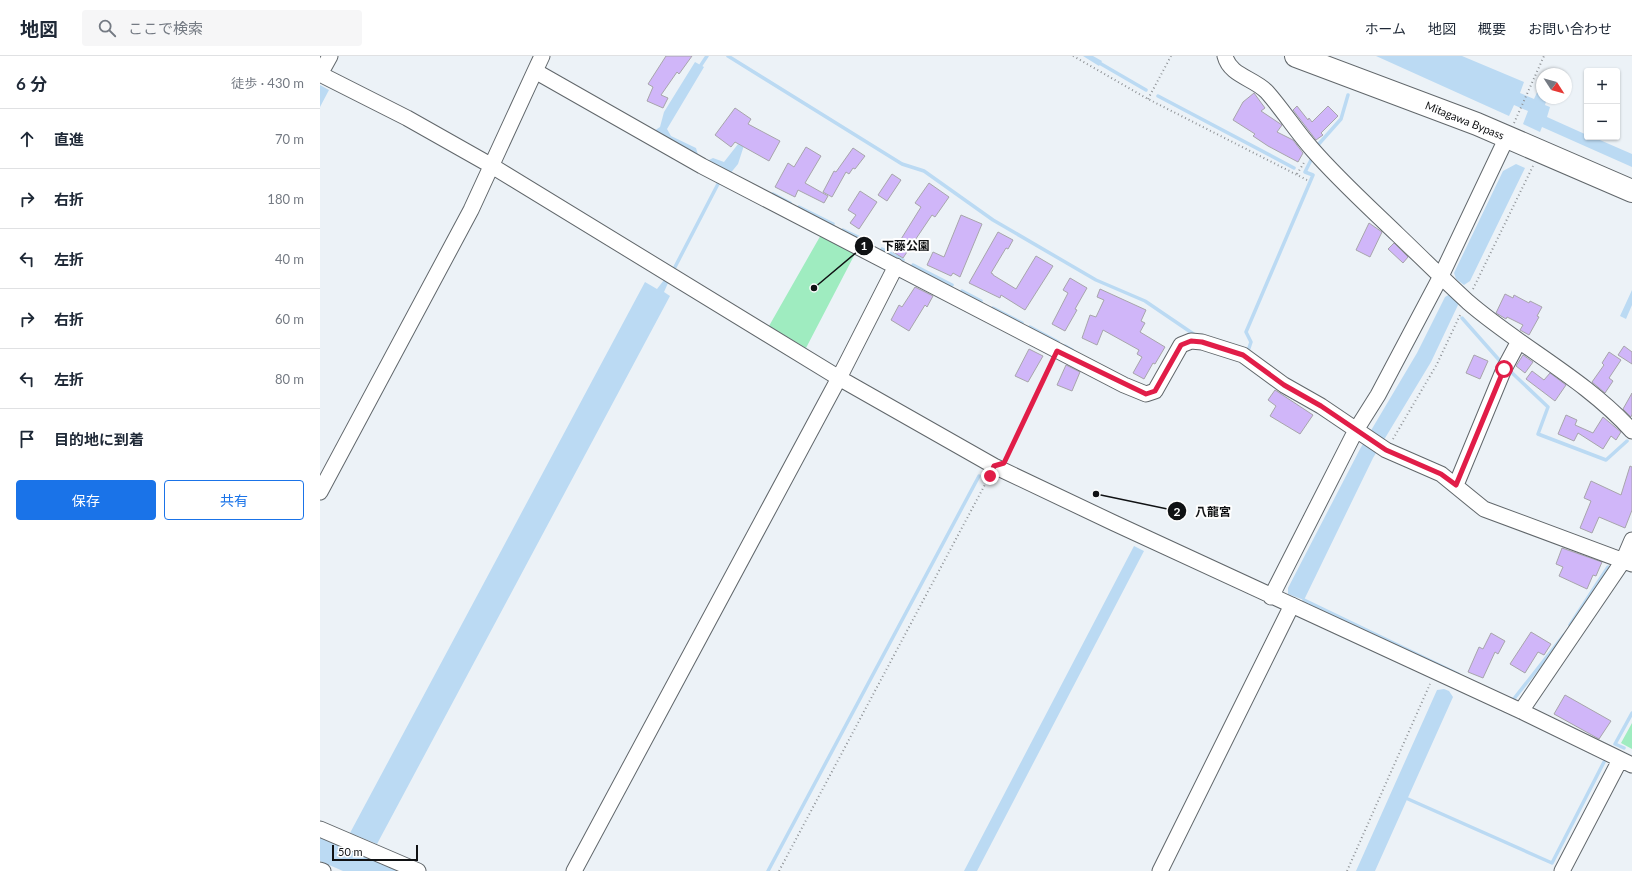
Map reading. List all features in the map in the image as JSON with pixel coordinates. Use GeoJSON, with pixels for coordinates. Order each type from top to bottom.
{"type":"FeatureCollection","features":[{"type":"Feature","properties":{"kind":"highway","name":"Mitagawa Bypass"},"geometry":{"type":"LineString","coordinates":[[1296,56],[1329,61],[1632,191]]}},
{"type":"Feature","properties":{"kind":"street"},"geometry":{"type":"LineString","coordinates":[[330,56],[320,74],[408,118],[492,166],[839,378],[994,466],[1271,597],[1292,605],[1521,711],[1626,762],[1562,871]]}},
{"type":"Feature","properties":{"kind":"street"},"geometry":{"type":"LineString","coordinates":[[320,492],[471,210],[542,56]]}},
{"type":"Feature","properties":{"kind":"street"},"geometry":{"type":"LineString","coordinates":[[1225,56],[1227,63],[1234,71],[1257,84],[1267,92],[1312,149],[1361,200],[1441,276],[1490,320],[1584,388],[1632,431]]}},
{"type":"Feature","properties":{"kind":"street"},"geometry":{"type":"LineString","coordinates":[[535,71],[702,166],[1057,351],[1146,394],[1155,391],[1181,345],[1191,341],[1202,342],[1243,355],[1284,385],[1321,406],[1395,456],[1441,474],[1484,509],[1627,562]]}},
{"type":"Feature","properties":{"kind":"street"},"geometry":{"type":"LineString","coordinates":[[1271,597],[1360,433],[1378,395],[1441,276],[1507,137]]}},
{"type":"Feature","properties":{"kind":"street"},"geometry":{"type":"LineString","coordinates":[[574,871],[839,378],[896,266]]}},
{"type":"Feature","properties":{"kind":"street"},"geometry":{"type":"LineString","coordinates":[[1456,485],[1504,369],[1520,341]]}},
{"type":"Feature","properties":{"kind":"street"},"geometry":{"type":"LineString","coordinates":[[1521,711],[1627,562],[1632,540]]}},
{"type":"Feature","properties":{"kind":"street"},"geometry":{"type":"LineString","coordinates":[[1160,871],[1292,605]]}},
{"type":"Feature","properties":{"kind":"street"},"geometry":{"type":"LineString","coordinates":[[320,829],[418,871]]}},
{"type":"Feature","properties":{"kind":"path"},"geometry":{"type":"LineString","coordinates":[[1073,56],[1148,99],[1307,180]]}},
{"type":"Feature","properties":{"kind":"path"},"geometry":{"type":"LineString","coordinates":[[1148,99],[1171,56]]}},
{"type":"Feature","properties":{"kind":"path"},"geometry":{"type":"LineString","coordinates":[[1521,110],[1544,56]]}},
{"type":"Feature","properties":{"kind":"path"},"geometry":{"type":"LineString","coordinates":[[779,871],[994,466],[1004,463],[1057,351]]}},
{"type":"Feature","properties":{"kind":"path"},"geometry":{"type":"LineString","coordinates":[[1347,871],[1435,672]]}},
{"type":"Feature","properties":{"kind":"green space"},"geometry":{"type":"Polygon","coordinates":[[[822,233],[857,250],[806,348],[769,326],[822,233]]]}},
{"type":"Feature","properties":{"kind":"green space"},"geometry":{"type":"Polygon","coordinates":[[[1632,723],[1632,749],[1621,743],[1632,723]]]}},
{"type":"Feature","properties":{"kind":"water"},"geometry":{"type":"Polygon","coordinates":[[[1083,56],[1093,56],[1102,61],[1099,66],[1083,56]]]}},
{"type":"Feature","properties":{"kind":"water"},"geometry":{"type":"Polygon","coordinates":[[[1376,56],[1462,56],[1524,82],[1520,93],[1534,99],[1536,95],[1536,104],[1545,104],[1550,107],[1547,117],[1584,134],[1584,140],[1600,140],[1632,154],[1632,167],[1542,127],[1540,132],[1523,124],[1528,111],[1514,105],[1509,116],[1376,56]]]}},
{"type":"Feature","properties":{"kind":"water"},"geometry":{"type":"Polygon","coordinates":[[[695,62],[704,67],[667,129],[671,136],[696,148],[698,155],[654,131],[660,127],[664,112],[695,62]]]}},
{"type":"Feature","properties":{"kind":"water"},"geometry":{"type":"Polygon","coordinates":[[[320,85],[329,90],[320,107],[320,85]]]}},
{"type":"Feature","properties":{"kind":"water"},"geometry":{"type":"Polygon","coordinates":[[[749,130],[738,164],[729,175],[709,164],[709,160],[713,158],[724,162],[749,130]]]}},
{"type":"Feature","properties":{"kind":"water"},"geometry":{"type":"Polygon","coordinates":[[[1516,164],[1525,168],[1470,281],[1464,285],[1456,279],[1454,273],[1503,171],[1516,164]]]}},
{"type":"Feature","properties":{"kind":"water"},"geometry":{"type":"Polygon","coordinates":[[[664,280],[668,283],[664,292],[670,296],[377,844],[350,833],[645,282],[657,289],[664,280]]]}},
{"type":"Feature","properties":{"kind":"water"},"geometry":{"type":"Polygon","coordinates":[[[1632,290],[1632,305],[1626,319],[1620,316],[1632,290]]]}},
{"type":"Feature","properties":{"kind":"water"},"geometry":{"type":"Polygon","coordinates":[[[1450,294],[1457,299],[1458,305],[1431,362],[1373,458],[1304,600],[1288,594],[1288,588],[1360,449],[1417,353],[1445,297],[1450,294]]]}},
{"type":"Feature","properties":{"kind":"water"},"geometry":{"type":"Polygon","coordinates":[[[1134,546],[1144,551],[977,871],[964,871],[1134,546]]]}},
{"type":"Feature","properties":{"kind":"water"},"geometry":{"type":"Polygon","coordinates":[[[1444,689],[1449,691],[1453,697],[1375,871],[1356,871],[1437,690],[1444,689]]]}},
{"type":"Feature","properties":{"kind":"water"},"geometry":{"type":"Polygon","coordinates":[[[320,836],[398,871],[343,871],[320,861],[320,836]]]}},
{"type":"Feature","properties":{"kind":"building"},"geometry":{"type":"Polygon","coordinates":[[[666,56],[692,56],[679,74],[677,72],[661,95],[668,98],[663,108],[647,101],[653,87],[648,84],[666,56]]]}},
{"type":"Feature","properties":{"kind":"building"},"geometry":{"type":"Polygon","coordinates":[[[1254,93],[1265,108],[1261,111],[1282,125],[1277,132],[1293,140],[1303,153],[1298,162],[1268,146],[1253,136],[1255,134],[1233,120],[1243,102],[1254,93]]]}},
{"type":"Feature","properties":{"kind":"building"},"geometry":{"type":"Polygon","coordinates":[[[1297,106],[1308,120],[1309,118],[1312,122],[1328,106],[1338,116],[1321,133],[1323,135],[1316,140],[1293,110],[1297,106]]]}},
{"type":"Feature","properties":{"kind":"building"},"geometry":{"type":"Polygon","coordinates":[[[735,108],[751,119],[748,124],[780,141],[769,161],[735,142],[731,147],[715,135],[735,108]]]}},
{"type":"Feature","properties":{"kind":"building"},"geometry":{"type":"Polygon","coordinates":[[[806,147],[821,156],[805,183],[828,196],[824,203],[798,190],[795,197],[775,187],[788,163],[794,167],[806,147]]]}},
{"type":"Feature","properties":{"kind":"building"},"geometry":{"type":"Polygon","coordinates":[[[853,148],[865,156],[855,169],[853,168],[849,174],[846,172],[832,197],[823,192],[834,171],[836,172],[853,148]]]}},
{"type":"Feature","properties":{"kind":"building"},"geometry":{"type":"Polygon","coordinates":[[[892,174],[901,180],[887,201],[878,195],[892,174]]]}},
{"type":"Feature","properties":{"kind":"building"},"geometry":{"type":"Polygon","coordinates":[[[929,183],[949,197],[935,217],[932,215],[903,258],[893,252],[921,207],[915,203],[929,183]]]}},
{"type":"Feature","properties":{"kind":"building"},"geometry":{"type":"Polygon","coordinates":[[[860,191],[877,202],[859,229],[850,223],[856,215],[848,210],[860,191]]]}},
{"type":"Feature","properties":{"kind":"building"},"geometry":{"type":"Polygon","coordinates":[[[961,215],[982,224],[960,277],[953,273],[951,276],[927,265],[933,252],[944,257],[961,215]]]}},
{"type":"Feature","properties":{"kind":"building"},"geometry":{"type":"Polygon","coordinates":[[[1369,223],[1382,232],[1370,257],[1356,250],[1369,223]]]}},
{"type":"Feature","properties":{"kind":"building"},"geometry":{"type":"Polygon","coordinates":[[[998,232],[1013,240],[1008,249],[1006,248],[991,273],[993,275],[1016,289],[1036,256],[1053,266],[1025,310],[1001,295],[1000,298],[969,283],[998,232]]]}},
{"type":"Feature","properties":{"kind":"building"},"geometry":{"type":"Polygon","coordinates":[[[1394,243],[1408,257],[1403,263],[1388,249],[1394,243]]]}},
{"type":"Feature","properties":{"kind":"building"},"geometry":{"type":"Polygon","coordinates":[[[1070,278],[1087,288],[1065,331],[1052,324],[1068,293],[1063,290],[1070,278]]]}},
{"type":"Feature","properties":{"kind":"building"},"geometry":{"type":"Polygon","coordinates":[[[915,287],[933,296],[927,307],[925,305],[909,331],[891,320],[899,305],[902,307],[915,287]]]}},
{"type":"Feature","properties":{"kind":"building"},"geometry":{"type":"Polygon","coordinates":[[[1100,289],[1146,310],[1141,321],[1145,323],[1140,332],[1165,347],[1155,364],[1153,363],[1144,379],[1133,373],[1142,357],[1137,354],[1139,350],[1103,330],[1097,345],[1082,338],[1090,315],[1096,317],[1104,300],[1097,297],[1100,289]]]}},
{"type":"Feature","properties":{"kind":"building"},"geometry":{"type":"Polygon","coordinates":[[[1505,294],[1513,298],[1514,295],[1529,303],[1530,301],[1542,307],[1537,316],[1539,317],[1529,335],[1520,330],[1523,325],[1507,317],[1506,319],[1496,313],[1505,294]]]}},
{"type":"Feature","properties":{"kind":"building"},"geometry":{"type":"Polygon","coordinates":[[[1624,346],[1632,352],[1632,364],[1618,355],[1624,346]]]}},
{"type":"Feature","properties":{"kind":"building"},"geometry":{"type":"Polygon","coordinates":[[[1029,349],[1043,356],[1028,382],[1015,376],[1029,349]]]}},
{"type":"Feature","properties":{"kind":"building"},"geometry":{"type":"Polygon","coordinates":[[[1609,352],[1621,360],[1609,378],[1613,381],[1605,393],[1592,382],[1604,365],[1602,363],[1609,352]]]}},
{"type":"Feature","properties":{"kind":"building"},"geometry":{"type":"Polygon","coordinates":[[[1474,355],[1488,361],[1480,379],[1466,373],[1474,355]]]}},
{"type":"Feature","properties":{"kind":"building"},"geometry":{"type":"Polygon","coordinates":[[[1523,355],[1533,362],[1525,373],[1516,366],[1523,355]]]}},
{"type":"Feature","properties":{"kind":"building"},"geometry":{"type":"Polygon","coordinates":[[[1066,365],[1080,372],[1072,391],[1057,385],[1066,365]]]}},
{"type":"Feature","properties":{"kind":"building"},"geometry":{"type":"Polygon","coordinates":[[[1532,371],[1544,380],[1550,373],[1566,385],[1555,401],[1526,379],[1532,371]]]}},
{"type":"Feature","properties":{"kind":"building"},"geometry":{"type":"Polygon","coordinates":[[[1275,390],[1313,415],[1300,434],[1270,416],[1276,406],[1268,400],[1275,390]]]}},
{"type":"Feature","properties":{"kind":"building"},"geometry":{"type":"Polygon","coordinates":[[[1632,393],[1632,414],[1631,417],[1623,409],[1632,393]]]}},
{"type":"Feature","properties":{"kind":"building"},"geometry":{"type":"Polygon","coordinates":[[[1566,415],[1577,420],[1575,425],[1593,433],[1603,417],[1621,432],[1616,440],[1611,436],[1603,449],[1578,433],[1574,441],[1558,434],[1566,415]]]}},
{"type":"Feature","properties":{"kind":"building"},"geometry":{"type":"Polygon","coordinates":[[[1630,466],[1632,467],[1632,510],[1625,528],[1599,517],[1592,533],[1580,528],[1591,501],[1584,498],[1591,481],[1621,495],[1630,466]]]}},
{"type":"Feature","properties":{"kind":"building"},"geometry":{"type":"Polygon","coordinates":[[[1562,548],[1602,562],[1596,576],[1593,575],[1587,589],[1559,576],[1563,567],[1556,564],[1562,548]]]}},
{"type":"Feature","properties":{"kind":"building"},"geometry":{"type":"Polygon","coordinates":[[[1531,632],[1551,644],[1544,655],[1538,652],[1525,673],[1510,664],[1531,632]]]}},
{"type":"Feature","properties":{"kind":"building"},"geometry":{"type":"Polygon","coordinates":[[[1491,633],[1505,641],[1498,654],[1495,652],[1483,678],[1468,672],[1479,647],[1483,649],[1491,633]]]}},
{"type":"Feature","properties":{"kind":"building"},"geometry":{"type":"Polygon","coordinates":[[[1565,695],[1611,721],[1599,739],[1554,714],[1565,695]]]}},
{"type":"Feature","properties":{"kind":"waterway"},"geometry":{"type":"LineString","coordinates":[[701,65],[707,56]]}},
{"type":"Feature","properties":{"kind":"waterway"},"geometry":{"type":"LineString","coordinates":[[728,56],[902,164],[924,171],[993,220],[1096,280],[1145,301],[1195,335]]}},
{"type":"Feature","properties":{"kind":"waterway"},"geometry":{"type":"LineString","coordinates":[[1096,61],[1146,90]]}},
{"type":"Feature","properties":{"kind":"waterway"},"geometry":{"type":"LineString","coordinates":[[1317,146],[1341,119],[1348,95]]}},
{"type":"Feature","properties":{"kind":"waterway"},"geometry":{"type":"LineString","coordinates":[[1158,96],[1294,168]]}},
{"type":"Feature","properties":{"kind":"waterway"},"geometry":{"type":"LineString","coordinates":[[1248,351],[1251,342],[1246,332],[1313,175],[1305,172],[1313,156]]}},
{"type":"Feature","properties":{"kind":"waterway"},"geometry":{"type":"LineString","coordinates":[[675,267],[718,184]]}},
{"type":"Feature","properties":{"kind":"waterway"},"geometry":{"type":"LineString","coordinates":[[773,194],[790,203]]}},
{"type":"Feature","properties":{"kind":"waterway"},"geometry":{"type":"LineString","coordinates":[[799,207],[833,224]]}},
{"type":"Feature","properties":{"kind":"waterway"},"geometry":{"type":"LineString","coordinates":[[843,230],[873,244]]}},
{"type":"Feature","properties":{"kind":"waterway"},"geometry":{"type":"LineString","coordinates":[[882,249],[903,260]]}},
{"type":"Feature","properties":{"kind":"waterway"},"geometry":{"type":"LineString","coordinates":[[913,265],[952,285]]}},
{"type":"Feature","properties":{"kind":"waterway"},"geometry":{"type":"LineString","coordinates":[[962,291],[981,301]]}},
{"type":"Feature","properties":{"kind":"waterway"},"geometry":{"type":"LineString","coordinates":[[993,308],[1022,323]]}},
{"type":"Feature","properties":{"kind":"waterway"},"geometry":{"type":"LineString","coordinates":[[1462,318],[1500,361]]}},
{"type":"Feature","properties":{"kind":"waterway"},"geometry":{"type":"LineString","coordinates":[[1030,327],[1058,342]]}},
{"type":"Feature","properties":{"kind":"waterway"},"geometry":{"type":"LineString","coordinates":[[1065,346],[1072,350]]}},
{"type":"Feature","properties":{"kind":"waterway"},"geometry":{"type":"LineString","coordinates":[[1509,370],[1548,407],[1538,434],[1606,460],[1627,441]]}},
{"type":"Feature","properties":{"kind":"waterway"},"geometry":{"type":"LineString","coordinates":[[768,871],[979,476]]}},
{"type":"Feature","properties":{"kind":"waterway"},"geometry":{"type":"LineString","coordinates":[[1570,625],[1608,567]]}},
{"type":"Feature","properties":{"kind":"waterway"},"geometry":{"type":"LineString","coordinates":[[1304,600],[1458,674]]}},
{"type":"Feature","properties":{"kind":"waterway"},"geometry":{"type":"LineString","coordinates":[[1511,699],[1513,700],[1564,635]]}},
{"type":"Feature","properties":{"kind":"waterway"},"geometry":{"type":"LineString","coordinates":[[1624,748],[1615,744],[1632,713]]}},
{"type":"Feature","properties":{"kind":"waterway"},"geometry":{"type":"LineString","coordinates":[[1408,799],[1552,863],[1604,762]]}},
{"type":"Feature","properties":{"kind":"place","name":"下藤公園"},"geometry":{"type":"Point","coordinates":[814,288]}},
{"type":"Feature","properties":{"kind":"place","name":"八龍宮"},"geometry":{"type":"Point","coordinates":[1096,494]}},
{"type":"Feature","properties":{"kind":"route"},"geometry":{"type":"LineString","coordinates":[[990,476],[994,466],[1004,463],[1057,351],[1124,385],[1146,394],[1155,391],[1181,345],[1191,341],[1202,342],[1243,355],[1284,385],[1321,406],[1395,456],[1441,474],[1456,485],[1504,369]]}}]}
